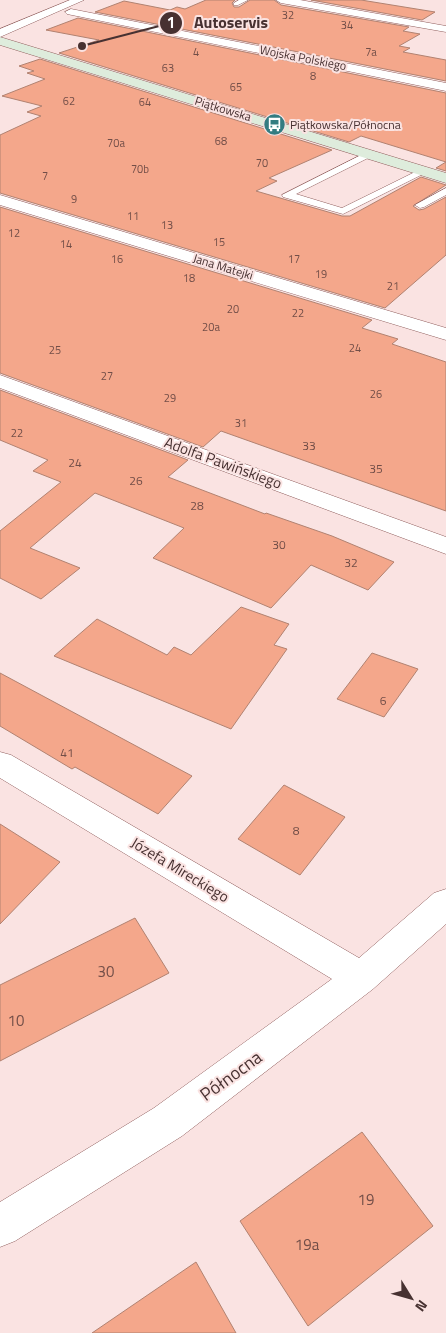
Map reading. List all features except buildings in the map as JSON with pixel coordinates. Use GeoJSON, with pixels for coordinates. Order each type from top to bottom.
{"type":"FeatureCollection","features":[{"type":"Feature","properties":{"kind":"main road","name":"Piątkowska"},"geometry":{"type":"LineString","coordinates":[[0,41],[446,178]]}},
{"type":"Feature","properties":{"kind":"street"},"geometry":{"type":"LineString","coordinates":[[0,33],[79,0]]}},
{"type":"Feature","properties":{"kind":"street"},"geometry":{"type":"LineString","coordinates":[[281,0],[446,28]]}},
{"type":"Feature","properties":{"kind":"street","name":"Wojska Polskiego"},"geometry":{"type":"LineString","coordinates":[[71,12],[446,87]]}},
{"type":"Feature","properties":{"kind":"street","name":"Jana Matejki"},"geometry":{"type":"LineString","coordinates":[[0,200],[446,334]]}},
{"type":"Feature","properties":{"kind":"street","name":"Adolfa Pawińskiego"},"geometry":{"type":"LineString","coordinates":[[0,381],[446,546]]}},
{"type":"Feature","properties":{"kind":"street","name":"Józefa Mireckiego"},"geometry":{"type":"LineString","coordinates":[[0,764],[360,978]]}},
{"type":"Feature","properties":{"kind":"street","name":"Północna"},"geometry":{"type":"LineString","coordinates":[[0,1226],[168,1122],[360,978],[446,903]]}},
{"type":"Feature","properties":{"kind":"lane"},"geometry":{"type":"LineString","coordinates":[[236,4],[245,0]]}},
{"type":"Feature","properties":{"kind":"lane"},"geometry":{"type":"LineString","coordinates":[[369,154],[287,195],[343,211],[424,171]]}},
{"type":"Feature","properties":{"kind":"lane"},"geometry":{"type":"LineString","coordinates":[[420,205],[446,191]]}},
{"type":"Feature","properties":{"kind":"place","name":"Autoservis"},"geometry":{"type":"Point","coordinates":[82,46]}},
{"type":"Feature","properties":{"kind":"place","name":"Piątkowska/Północna"},"geometry":{"type":"Point","coordinates":[274,125]}}]}
